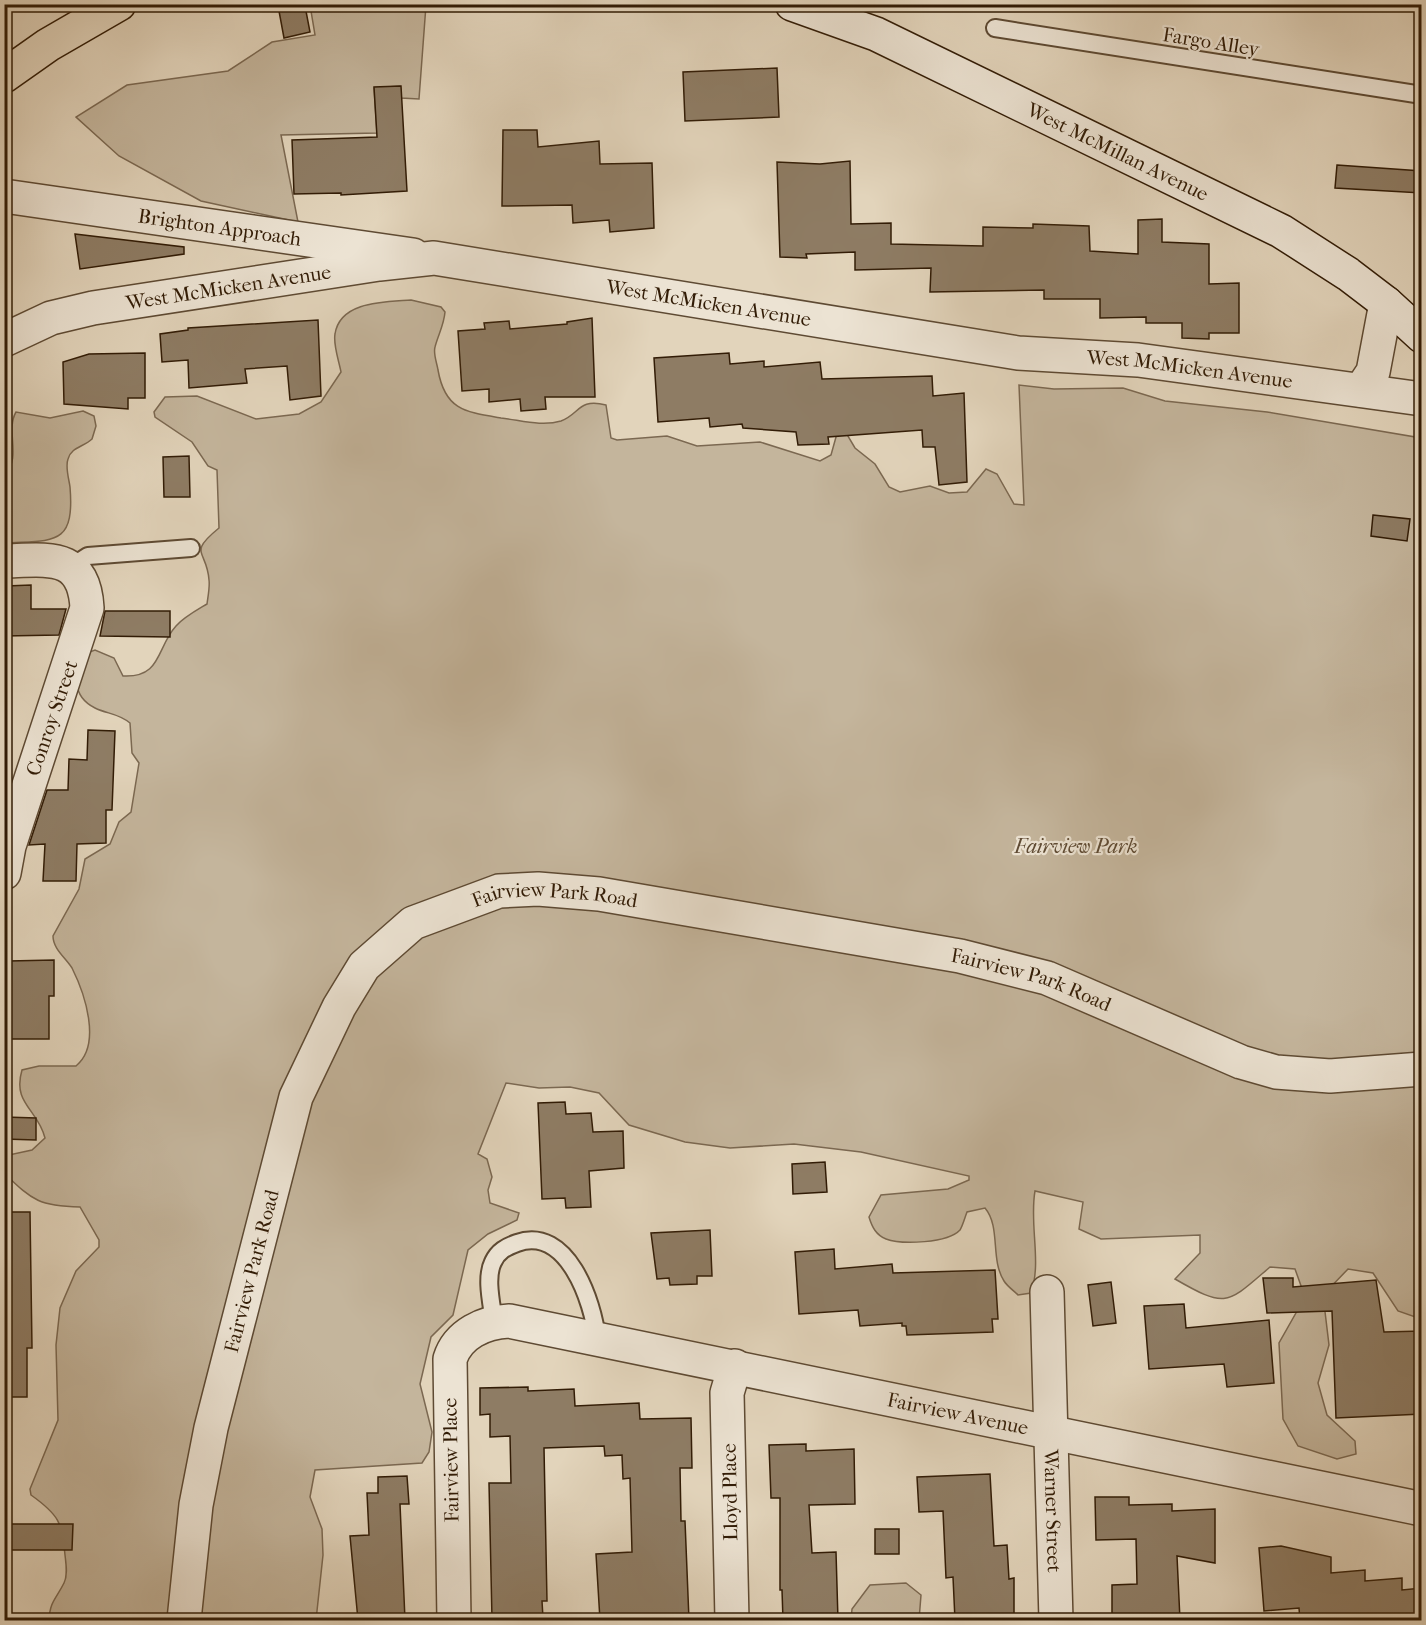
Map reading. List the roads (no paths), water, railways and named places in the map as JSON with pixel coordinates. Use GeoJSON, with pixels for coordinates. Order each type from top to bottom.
{"type":"FeatureCollection","features":[{"type":"Feature","properties":{"kind":"main road"},"geometry":{"type":"LineString","coordinates":[[4,76],[48,45],[119,4]]}},
{"type":"Feature","properties":{"kind":"street","name":"West McMillan Avenue"},"geometry":{"type":"LineString","coordinates":[[792,4],[876,34],[1281,231],[1348,274],[1386,303],[1422,336]]}},
{"type":"Feature","properties":{"kind":"street","name":"Brighton Approach"},"geometry":{"type":"LineString","coordinates":[[4,196],[434,258]]}},
{"type":"Feature","properties":{"kind":"street","name":"West McMicken Avenue"},"geometry":{"type":"LineString","coordinates":[[4,340],[51,318],[93,308],[434,258],[1018,353],[1138,360],[1422,399]]}},
{"type":"Feature","properties":{"kind":"street"},"geometry":{"type":"LineString","coordinates":[[1361,390],[1373,372],[1386,303]]}},
{"type":"Feature","properties":{"kind":"street"},"geometry":{"type":"LineString","coordinates":[[4,561],[53,560],[71,567]]}},
{"type":"Feature","properties":{"kind":"street","name":"Conroy Street"},"geometry":{"type":"LineString","coordinates":[[4,873],[9,846],[87,609],[82,579],[71,567]]}},
{"type":"Feature","properties":{"kind":"street","name":"Fairview Park Road"},"geometry":{"type":"LineString","coordinates":[[184,1620],[195,1505],[211,1428],[296,1097],[339,1007],[364,966],[414,923],[499,891],[538,889],[599,894],[960,956],[1047,978],[1241,1062],[1276,1072],[1330,1076],[1422,1069]]}},
{"type":"Feature","properties":{"kind":"street","name":"Warner Street"},"geometry":{"type":"LineString","coordinates":[[1047,1292],[1056,1620]]}},
{"type":"Feature","properties":{"kind":"street","name":"Fairview Avenue"},"geometry":{"type":"LineString","coordinates":[[494,1322],[509,1321],[735,1366],[1422,1509]]}},
{"type":"Feature","properties":{"kind":"street","name":"Fairview Place"},"geometry":{"type":"LineString","coordinates":[[454,1620],[450,1359],[454,1347],[463,1338],[494,1322]]}},
{"type":"Feature","properties":{"kind":"street","name":"Lloyd Place"},"geometry":{"type":"LineString","coordinates":[[732,1620],[727,1393],[735,1366]]}},
{"type":"Feature","properties":{"kind":"lane","name":"Fargo Alley"},"geometry":{"type":"LineString","coordinates":[[995,28],[1422,95]]}},
{"type":"Feature","properties":{"kind":"lane"},"geometry":{"type":"LineString","coordinates":[[71,567],[88,556],[191,548]]}},
{"type":"Feature","properties":{"kind":"lane"},"geometry":{"type":"LineString","coordinates":[[494,1322],[491,1299],[492,1263],[504,1248],[525,1240],[546,1241],[562,1254],[580,1278],[595,1314],[597,1339]]}},
{"type":"Feature","properties":{"kind":"park label","name":"Fairview Park"},"geometry":{"type":"Point","coordinates":[1076,846]}}]}
